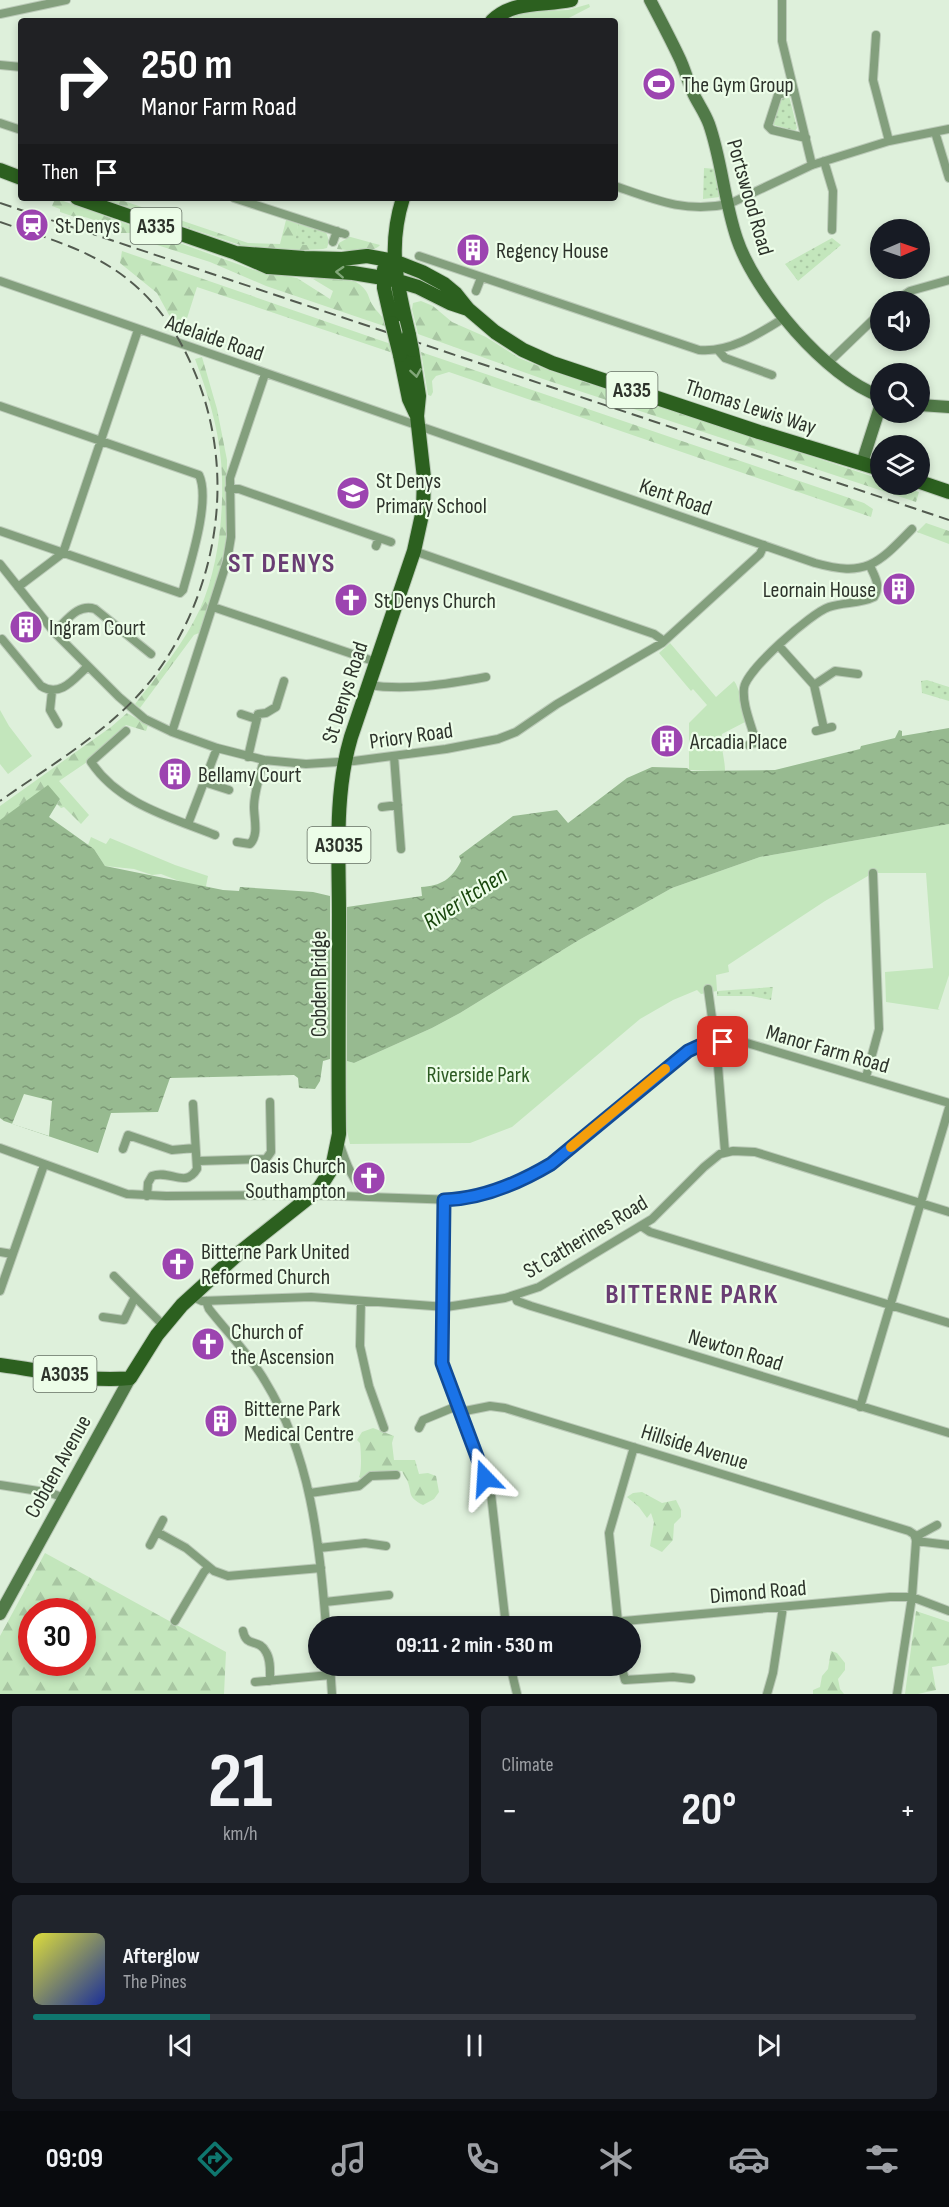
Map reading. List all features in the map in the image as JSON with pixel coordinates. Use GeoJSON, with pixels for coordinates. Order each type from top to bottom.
{"type":"FeatureCollection","features":[{"type":"Feature","properties":{"kind":"main road"},"geometry":{"type":"LineString","coordinates":[[496,18],[518,3],[571,0]]}},
{"type":"Feature","properties":{"kind":"main road"},"geometry":{"type":"LineString","coordinates":[[0,170],[18,177]]}},
{"type":"Feature","properties":{"kind":"main road","name":"Thomas Lewis Way"},"geometry":{"type":"LineString","coordinates":[[86,201],[268,267],[353,273],[389,269],[450,303],[468,309]]}},
{"type":"Feature","properties":{"kind":"main road","name":"St Denys Road"},"geometry":{"type":"LineString","coordinates":[[402,201],[395,228],[389,269],[392,323],[406,352]]}},
{"type":"Feature","properties":{"kind":"main road","name":"Thomas Lewis Way"},"geometry":{"type":"LineString","coordinates":[[236,254],[342,259],[433,277],[456,294],[468,309],[509,342],[552,363],[759,432],[870,466]]}},
{"type":"Feature","properties":{"kind":"main road","name":"St Denys Road"},"geometry":{"type":"LineString","coordinates":[[339,915],[339,838],[344,762],[414,551],[422,519],[424,493],[418,421],[409,399],[406,352],[408,335],[402,307],[389,269]]}},
{"type":"Feature","properties":{"kind":"main road"},"geometry":{"type":"LineString","coordinates":[[402,307],[406,300],[414,295],[437,296]]}},
{"type":"Feature","properties":{"kind":"main road"},"geometry":{"type":"LineString","coordinates":[[930,485],[949,492]]}},
{"type":"Feature","properties":{"kind":"main road","name":"Cobden Bridge"},"geometry":{"type":"LineString","coordinates":[[338,1142],[339,915]]}},
{"type":"Feature","properties":{"kind":"main road","name":"A3035"},"geometry":{"type":"LineString","coordinates":[[309,1198],[332,1168],[338,1142]]}},
{"type":"Feature","properties":{"kind":"main road","name":"Cobden Avenue"},"geometry":{"type":"LineString","coordinates":[[130,1378],[164,1326],[191,1296],[239,1253],[309,1198]]}},
{"type":"Feature","properties":{"kind":"main road","name":"A3035"},"geometry":{"type":"LineString","coordinates":[[0,1365],[98,1378],[130,1378]]}},
{"type":"Feature","properties":{"kind":"street"},"geometry":{"type":"LineString","coordinates":[[0,14],[66,0]]}},
{"type":"Feature","properties":{"kind":"street","name":"Portswood Road"},"geometry":{"type":"LineString","coordinates":[[650,0],[679,56],[709,125],[733,227],[744,258],[759,285],[784,318],[828,363],[857,387],[870,392]]}},
{"type":"Feature","properties":{"kind":"street"},"geometry":{"type":"LineString","coordinates":[[783,0],[782,41],[813,165]]}},
{"type":"Feature","properties":{"kind":"street"},"geometry":{"type":"LineString","coordinates":[[876,35],[873,80],[889,141]]}},
{"type":"Feature","properties":{"kind":"street"},"geometry":{"type":"LineString","coordinates":[[0,65],[18,67]]}},
{"type":"Feature","properties":{"kind":"street"},"geometry":{"type":"LineString","coordinates":[[794,90],[778,95],[768,126],[772,130],[806,138]]}},
{"type":"Feature","properties":{"kind":"street"},"geometry":{"type":"LineString","coordinates":[[0,123],[18,129]]}},
{"type":"Feature","properties":{"kind":"street"},"geometry":{"type":"LineString","coordinates":[[618,187],[667,204],[683,207],[697,208],[729,204],[813,165],[889,141],[949,129]]}},
{"type":"Feature","properties":{"kind":"street"},"geometry":{"type":"LineString","coordinates":[[935,132],[949,178]]}},
{"type":"Feature","properties":{"kind":"street"},"geometry":{"type":"LineString","coordinates":[[824,162],[833,191],[832,230]]}},
{"type":"Feature","properties":{"kind":"street"},"geometry":{"type":"LineString","coordinates":[[243,201],[341,232],[333,242]]}},
{"type":"Feature","properties":{"kind":"street"},"geometry":{"type":"LineString","coordinates":[[419,256],[695,349],[718,350],[761,332],[784,318]]}},
{"type":"Feature","properties":{"kind":"street"},"geometry":{"type":"LineString","coordinates":[[477,291],[481,278]]}},
{"type":"Feature","properties":{"kind":"street"},"geometry":{"type":"LineString","coordinates":[[910,291],[949,280]]}},
{"type":"Feature","properties":{"kind":"street","name":"Adelaide Road"},"geometry":{"type":"LineString","coordinates":[[0,281],[266,374],[418,421]]}},
{"type":"Feature","properties":{"kind":"street"},"geometry":{"type":"LineString","coordinates":[[828,363],[870,323]]}},
{"type":"Feature","properties":{"kind":"street"},"geometry":{"type":"LineString","coordinates":[[18,587],[63,553],[138,330]]}},
{"type":"Feature","properties":{"kind":"street"},"geometry":{"type":"LineString","coordinates":[[718,350],[725,358],[768,372]]}},
{"type":"Feature","properties":{"kind":"street"},"geometry":{"type":"LineString","coordinates":[[172,732],[227,561],[231,537],[230,478],[266,374]]}},
{"type":"Feature","properties":{"kind":"street"},"geometry":{"type":"LineString","coordinates":[[0,406],[199,476],[201,494],[198,537],[183,590],[180,593],[0,531]]}},
{"type":"Feature","properties":{"kind":"street"},"geometry":{"type":"LineString","coordinates":[[930,406],[949,407]]}},
{"type":"Feature","properties":{"kind":"street","name":"Kent Road"},"geometry":{"type":"LineString","coordinates":[[418,421],[764,545],[839,569],[857,570],[870,566]]}},
{"type":"Feature","properties":{"kind":"street"},"geometry":{"type":"LineString","coordinates":[[862,463],[875,423]]}},
{"type":"Feature","properties":{"kind":"street"},"geometry":{"type":"LineString","coordinates":[[229,489],[239,489],[377,542],[391,542]]}},
{"type":"Feature","properties":{"kind":"street"},"geometry":{"type":"LineString","coordinates":[[756,743],[744,698],[745,684],[750,675],[816,613],[832,606],[864,601],[874,597],[878,582],[870,566],[886,555],[912,529]]}},
{"type":"Feature","properties":{"kind":"street","name":"Priory Road"},"geometry":{"type":"LineString","coordinates":[[0,565],[54,632],[87,667],[138,714],[172,732],[217,748],[248,757],[296,764],[344,762],[394,756],[468,745],[507,736],[664,641],[760,554],[764,545]]}},
{"type":"Feature","properties":{"kind":"street"},"geometry":{"type":"LineString","coordinates":[[414,551],[654,634],[664,641]]}},
{"type":"Feature","properties":{"kind":"street"},"geometry":{"type":"LineString","coordinates":[[54,632],[75,612],[85,607],[95,609],[151,654]]}},
{"type":"Feature","properties":{"kind":"street"},"geometry":{"type":"LineString","coordinates":[[213,607],[376,662]]}},
{"type":"Feature","properties":{"kind":"street"},"geometry":{"type":"LineString","coordinates":[[105,631],[112,623]]}},
{"type":"Feature","properties":{"kind":"street"},"geometry":{"type":"LineString","coordinates":[[2,639],[41,686],[52,691],[62,689],[87,667]]}},
{"type":"Feature","properties":{"kind":"street"},"geometry":{"type":"LineString","coordinates":[[779,646],[814,685],[824,729]]}},
{"type":"Feature","properties":{"kind":"street"},"geometry":{"type":"LineString","coordinates":[[3,659],[12,652]]}},
{"type":"Feature","properties":{"kind":"street"},"geometry":{"type":"LineString","coordinates":[[814,685],[832,672],[843,675],[858,674]]}},
{"type":"Feature","properties":{"kind":"street"},"geometry":{"type":"LineString","coordinates":[[369,685],[432,685],[486,677]]}},
{"type":"Feature","properties":{"kind":"street"},"geometry":{"type":"LineString","coordinates":[[248,757],[256,718],[258,714],[266,713],[276,707],[284,681]]}},
{"type":"Feature","properties":{"kind":"street"},"geometry":{"type":"LineString","coordinates":[[52,691],[50,710],[58,724]]}},
{"type":"Feature","properties":{"kind":"street"},"geometry":{"type":"LineString","coordinates":[[241,714],[256,718]]}},
{"type":"Feature","properties":{"kind":"street"},"geometry":{"type":"LineString","coordinates":[[126,731],[91,762],[106,781],[125,796],[149,809],[215,835]]}},
{"type":"Feature","properties":{"kind":"street"},"geometry":{"type":"LineString","coordinates":[[188,824],[217,748]]}},
{"type":"Feature","properties":{"kind":"street"},"geometry":{"type":"LineString","coordinates":[[394,756],[400,849]]}},
{"type":"Feature","properties":{"kind":"street"},"geometry":{"type":"LineString","coordinates":[[237,842],[250,844],[253,841],[254,805],[264,760]]}},
{"type":"Feature","properties":{"kind":"street"},"geometry":{"type":"LineString","coordinates":[[204,782],[229,789]]}},
{"type":"Feature","properties":{"kind":"street"},"geometry":{"type":"LineString","coordinates":[[382,807],[398,805]]}},
{"type":"Feature","properties":{"kind":"street"},"geometry":{"type":"LineString","coordinates":[[866,1077],[879,1029],[873,873]]}},
{"type":"Feature","properties":{"kind":"street"},"geometry":{"type":"LineString","coordinates":[[708,989],[725,1152],[754,1152],[949,1212]]}},
{"type":"Feature","properties":{"kind":"street","name":"Manor Farm Road"},"geometry":{"type":"LineString","coordinates":[[0,1148],[127,1194],[147,1196],[291,1195],[309,1198],[370,1196],[444,1200],[471,1198],[532,1176],[551,1164],[682,1055],[694,1048],[715,1042],[747,1043],[949,1103]]}},
{"type":"Feature","properties":{"kind":"street"},"geometry":{"type":"LineString","coordinates":[[198,1161],[266,1160],[271,1152],[270,1102]]}},
{"type":"Feature","properties":{"kind":"street"},"geometry":{"type":"LineString","coordinates":[[147,1196],[148,1183],[152,1176],[159,1173],[188,1179],[193,1176],[198,1161],[195,1149],[193,1104]]}},
{"type":"Feature","properties":{"kind":"street"},"geometry":{"type":"LineString","coordinates":[[860,1407],[949,1108]]}},
{"type":"Feature","properties":{"kind":"street"},"geometry":{"type":"LineString","coordinates":[[123,1149],[128,1135],[172,1150],[195,1149]]}},
{"type":"Feature","properties":{"kind":"street"},"geometry":{"type":"LineString","coordinates":[[338,1142],[350,1171],[359,1186],[370,1196]]}},
{"type":"Feature","properties":{"kind":"street","name":"St Catherines Road"},"geometry":{"type":"LineString","coordinates":[[191,1296],[196,1300],[206,1301],[288,1297],[442,1307],[515,1296],[539,1287],[641,1226],[667,1205],[710,1161],[725,1152]]}},
{"type":"Feature","properties":{"kind":"street"},"geometry":{"type":"LineString","coordinates":[[0,1291],[44,1165]]}},
{"type":"Feature","properties":{"kind":"street"},"geometry":{"type":"LineString","coordinates":[[444,1200],[442,1363],[491,1494],[505,1616]]}},
{"type":"Feature","properties":{"kind":"street"},"geometry":{"type":"LineString","coordinates":[[641,1226],[650,1232],[949,1323]]}},
{"type":"Feature","properties":{"kind":"street"},"geometry":{"type":"LineString","coordinates":[[0,1252],[12,1254]]}},
{"type":"Feature","properties":{"kind":"street"},"geometry":{"type":"LineString","coordinates":[[114,1276],[164,1326]]}},
{"type":"Feature","properties":{"kind":"street","name":"Newton Road"},"geometry":{"type":"LineString","coordinates":[[515,1296],[517,1301],[531,1306],[949,1433]]}},
{"type":"Feature","properties":{"kind":"street"},"geometry":{"type":"LineString","coordinates":[[103,1317],[124,1320],[135,1297]]}},
{"type":"Feature","properties":{"kind":"street"},"geometry":{"type":"LineString","coordinates":[[206,1301],[209,1309],[263,1377],[278,1404],[300,1455],[310,1493],[319,1548],[326,1616]]}},
{"type":"Feature","properties":{"kind":"street"},"geometry":{"type":"LineString","coordinates":[[361,1301],[359,1331],[361,1351],[369,1386],[384,1428]]}},
{"type":"Feature","properties":{"kind":"street","name":"Cobden Avenue"},"geometry":{"type":"LineString","coordinates":[[0,1614],[130,1378]]}},
{"type":"Feature","properties":{"kind":"street","name":"Hillside Avenue"},"geometry":{"type":"LineString","coordinates":[[418,1428],[423,1420],[459,1409],[500,1407],[909,1531],[916,1539],[949,1545]]}},
{"type":"Feature","properties":{"kind":"street"},"geometry":{"type":"LineString","coordinates":[[615,1616],[609,1533],[634,1447]]}},
{"type":"Feature","properties":{"kind":"street"},"geometry":{"type":"LineString","coordinates":[[310,1493],[359,1486],[371,1476],[396,1475]]}},
{"type":"Feature","properties":{"kind":"street"},"geometry":{"type":"LineString","coordinates":[[0,1485],[51,1493],[64,1498]]}},
{"type":"Feature","properties":{"kind":"street"},"geometry":{"type":"LineString","coordinates":[[150,1545],[163,1520]]}},
{"type":"Feature","properties":{"kind":"street"},"geometry":{"type":"LineString","coordinates":[[897,1694],[912,1597],[916,1539],[937,1525]]}},
{"type":"Feature","properties":{"kind":"street"},"geometry":{"type":"LineString","coordinates":[[157,1532],[186,1548],[219,1574],[233,1576],[321,1568]]}},
{"type":"Feature","properties":{"kind":"street"},"geometry":{"type":"LineString","coordinates":[[319,1548],[365,1543],[386,1545]]}},
{"type":"Feature","properties":{"kind":"street"},"geometry":{"type":"LineString","coordinates":[[175,1621],[209,1567]]}},
{"type":"Feature","properties":{"kind":"street"},"geometry":{"type":"LineString","coordinates":[[325,1602],[389,1595]]}},
{"type":"Feature","properties":{"kind":"street","name":"Dimond Road"},"geometry":{"type":"LineString","coordinates":[[641,1620],[783,1606],[912,1597],[949,1611]]}},
{"type":"Feature","properties":{"kind":"street"},"geometry":{"type":"LineString","coordinates":[[767,1694],[773,1673],[783,1606]]}},
{"type":"Feature","properties":{"kind":"street"},"geometry":{"type":"LineString","coordinates":[[181,1611],[191,1616]]}},
{"type":"Feature","properties":{"kind":"street"},"geometry":{"type":"LineString","coordinates":[[243,1631],[245,1644],[261,1645],[267,1652],[270,1680]]}},
{"type":"Feature","properties":{"kind":"street"},"geometry":{"type":"LineString","coordinates":[[255,1682],[308,1674]]}},
{"type":"Feature","properties":{"kind":"street"},"geometry":{"type":"LineString","coordinates":[[330,1676],[332,1694]]}},
{"type":"Feature","properties":{"kind":"street"},"geometry":{"type":"LineString","coordinates":[[513,1676],[517,1694]]}},
{"type":"Feature","properties":{"kind":"street"},"geometry":{"type":"LineString","coordinates":[[624,1676],[625,1680],[673,1677],[691,1679]]}},
{"type":"Feature","properties":{"kind":"green space"},"geometry":{"type":"Polygon","coordinates":[[[589,4],[590,7],[569,18],[513,18],[512,16],[525,12],[568,10],[589,4]]]}},
{"type":"Feature","properties":{"kind":"green space"},"geometry":{"type":"Polygon","coordinates":[[[786,95],[789,96],[797,128],[795,131],[774,125],[776,108],[786,95]]]}},
{"type":"Feature","properties":{"kind":"green space"},"geometry":{"type":"Polygon","coordinates":[[[704,168],[716,169],[720,197],[703,199],[704,168]]]}},
{"type":"Feature","properties":{"kind":"green space"},"geometry":{"type":"Polygon","coordinates":[[[54,201],[63,201],[254,270],[297,278],[330,299],[333,291],[313,279],[335,277],[349,279],[366,291],[387,327],[266,286],[210,262],[154,244],[131,233],[116,233],[112,226],[60,212],[60,209],[52,206],[54,201]]]}},
{"type":"Feature","properties":{"kind":"green space"},"geometry":{"type":"Polygon","coordinates":[[[108,201],[124,201],[248,243],[280,244],[286,220],[298,224],[295,245],[324,245],[326,240],[329,241],[327,248],[323,249],[283,251],[246,247],[108,201]]]}},
{"type":"Feature","properties":{"kind":"green space"},"geometry":{"type":"Polygon","coordinates":[[[298,224],[326,232],[329,241],[324,245],[294,245],[298,224]]]}},
{"type":"Feature","properties":{"kind":"green space"},"geometry":{"type":"Polygon","coordinates":[[[347,236],[380,245],[366,251],[337,249],[339,243],[347,236]]]}},
{"type":"Feature","properties":{"kind":"green space"},"geometry":{"type":"Polygon","coordinates":[[[832,238],[841,245],[798,281],[785,264],[832,238]]]}},
{"type":"Feature","properties":{"kind":"green space"},"geometry":{"type":"Polygon","coordinates":[[[122,251],[391,344],[393,353],[197,287],[181,337],[157,293],[120,263],[122,251]]]}},
{"type":"Feature","properties":{"kind":"green space"},"geometry":{"type":"Polygon","coordinates":[[[421,301],[433,306],[452,322],[486,337],[519,358],[551,371],[870,476],[870,487],[543,379],[418,334],[412,309],[413,303],[421,301]]]}},
{"type":"Feature","properties":{"kind":"green space"},"geometry":{"type":"Polygon","coordinates":[[[421,352],[864,503],[873,509],[871,517],[449,372],[436,376],[432,381],[433,392],[431,396],[428,395],[421,352]]]}},
{"type":"Feature","properties":{"kind":"green space"},"geometry":{"type":"Polygon","coordinates":[[[202,357],[217,409],[227,460],[226,539],[221,567],[199,633],[194,635],[140,708],[135,704],[178,647],[200,609],[216,556],[222,498],[221,461],[211,409],[195,359],[202,357]]]}},
{"type":"Feature","properties":{"kind":"green space"},"geometry":{"type":"Polygon","coordinates":[[[895,495],[918,495],[916,502],[895,495]]]}},
{"type":"Feature","properties":{"kind":"green space"},"geometry":{"type":"Polygon","coordinates":[[[926,523],[949,531],[949,544],[917,532],[926,523]]]}},
{"type":"Feature","properties":{"kind":"green space"},"geometry":{"type":"Polygon","coordinates":[[[670,643],[716,697],[734,681],[736,684],[744,704],[741,707],[745,722],[722,734],[725,771],[689,770],[689,723],[707,705],[693,689],[691,691],[659,653],[670,643]]]}},
{"type":"Feature","properties":{"kind":"green space"},"geometry":{"type":"Polygon","coordinates":[[[927,680],[949,687],[949,701],[922,693],[921,681],[927,680]]]}},
{"type":"Feature","properties":{"kind":"green space"},"geometry":{"type":"Polygon","coordinates":[[[0,710],[32,756],[8,774],[0,764],[0,710]]]}},
{"type":"Feature","properties":{"kind":"green space"},"geometry":{"type":"Polygon","coordinates":[[[127,713],[148,725],[146,731],[126,725],[90,760],[59,781],[89,815],[81,824],[64,807],[61,808],[57,804],[60,799],[55,794],[14,811],[0,820],[0,806],[111,727],[127,713]]]}},
{"type":"Feature","properties":{"kind":"green space","name":"Riverside Park"},"geometry":{"type":"Polygon","coordinates":[[[949,824],[949,975],[938,1009],[940,1010],[886,1002],[885,972],[933,968],[926,873],[873,873],[825,901],[728,965],[729,972],[716,975],[717,991],[701,994],[697,990],[673,1000],[640,1019],[512,1127],[470,1143],[350,1144],[347,1131],[347,1061],[354,1063],[432,1028],[579,940],[672,888],[760,857],[949,824]]]}},
{"type":"Feature","properties":{"kind":"green space"},"geometry":{"type":"Polygon","coordinates":[[[91,837],[106,844],[110,838],[208,876],[205,891],[161,874],[152,875],[134,869],[105,866],[94,849],[88,845],[91,837]]]}},
{"type":"Feature","properties":{"kind":"green space"},"geometry":{"type":"Polygon","coordinates":[[[773,987],[771,1000],[751,996],[717,996],[717,991],[773,987]]]}},
{"type":"Feature","properties":{"kind":"green space"},"geometry":{"type":"Polygon","coordinates":[[[373,1428],[394,1436],[392,1443],[394,1460],[415,1460],[419,1474],[428,1473],[436,1476],[439,1492],[434,1499],[423,1505],[414,1499],[402,1471],[362,1479],[359,1477],[361,1450],[357,1440],[362,1432],[373,1428]]]}},
{"type":"Feature","properties":{"kind":"green space"},"geometry":{"type":"Polygon","coordinates":[[[642,1492],[662,1503],[676,1500],[681,1510],[681,1517],[674,1524],[673,1540],[662,1552],[650,1546],[654,1522],[651,1513],[647,1518],[627,1497],[633,1493],[642,1492]]]}},
{"type":"Feature","properties":{"kind":"green space"},"geometry":{"type":"Polygon","coordinates":[[[45,1553],[226,1652],[224,1694],[0,1694],[0,1636],[18,1603],[18,1676],[96,1676],[96,1598],[21,1598],[45,1553]]]}},
{"type":"Feature","properties":{"kind":"green space"},"geometry":{"type":"Polygon","coordinates":[[[916,1611],[949,1622],[949,1663],[932,1667],[936,1690],[905,1694],[916,1611]]]}},
{"type":"Feature","properties":{"kind":"green space"},"geometry":{"type":"Polygon","coordinates":[[[831,1651],[837,1653],[845,1663],[845,1670],[838,1679],[840,1689],[844,1694],[813,1694],[813,1690],[820,1687],[822,1676],[828,1669],[831,1651]]]}},
{"type":"Feature","properties":{"kind":"water","name":"River Itchen"},"geometry":{"type":"Polygon","coordinates":[[[949,728],[949,824],[760,857],[672,888],[579,940],[432,1028],[354,1063],[347,1061],[347,1053],[330,1053],[330,1059],[323,1061],[320,1081],[315,1089],[299,1088],[298,1078],[294,1075],[170,1078],[158,1112],[111,1113],[98,1153],[0,1118],[0,820],[48,785],[60,799],[49,817],[94,849],[105,866],[223,890],[239,891],[240,887],[313,892],[330,896],[330,915],[347,915],[347,907],[422,896],[421,887],[440,883],[450,877],[461,861],[459,856],[513,816],[557,810],[568,823],[627,778],[652,767],[687,768],[691,771],[775,770],[895,738],[899,730],[902,731],[902,736],[949,728]]]}},
{"type":"Feature","properties":{"kind":"pier"},"geometry":{"type":"Polygon","coordinates":[[[330,915],[347,915],[347,1053],[330,1053],[330,915]]]}},
{"type":"Feature","properties":{"kind":"pier"},"geometry":{"type":"Polygon","coordinates":[[[24,1094],[52,1101],[49,1136],[12,1124],[24,1094]]]}},
{"type":"Feature","properties":{"kind":"railway"},"geometry":{"type":"LineString","coordinates":[[0,203],[949,520]]}},
{"type":"Feature","properties":{"kind":"railway"},"geometry":{"type":"LineString","coordinates":[[0,222],[68,246],[101,261],[131,282],[158,310],[174,331],[186,354],[206,405],[215,446],[217,487],[215,528],[207,568],[193,607],[175,644],[152,679],[119,714],[100,730],[0,801]]}},
{"type":"Feature","properties":{"kind":"slow traffic"},"geometry":{"type":"LineString","coordinates":[[571,1147],[665,1069]]}},
{"type":"Feature","properties":{"kind":"place","name":"The Gym Group"},"geometry":{"type":"Point","coordinates":[659,84]}},
{"type":"Feature","properties":{"kind":"place","name":"St Denys"},"geometry":{"type":"Point","coordinates":[32,225]}},
{"type":"Feature","properties":{"kind":"place","name":"Regency House"},"geometry":{"type":"Point","coordinates":[473,250]}},
{"type":"Feature","properties":{"kind":"place","name":"St Denys Primary School"},"geometry":{"type":"Point","coordinates":[353,493]}},
{"type":"Feature","properties":{"kind":"place","name":"Leornain House"},"geometry":{"type":"Point","coordinates":[899,589]}},
{"type":"Feature","properties":{"kind":"place","name":"St Denys Church"},"geometry":{"type":"Point","coordinates":[351,600]}},
{"type":"Feature","properties":{"kind":"place","name":"Ingram Court"},"geometry":{"type":"Point","coordinates":[26,627]}},
{"type":"Feature","properties":{"kind":"place","name":"Arcadia Place"},"geometry":{"type":"Point","coordinates":[667,741]}},
{"type":"Feature","properties":{"kind":"place","name":"Bellamy Court"},"geometry":{"type":"Point","coordinates":[175,774]}},
{"type":"Feature","properties":{"kind":"place","name":"Oasis Church Southampton"},"geometry":{"type":"Point","coordinates":[369,1178]}},
{"type":"Feature","properties":{"kind":"place","name":"Bitterne Park United Reformed Church"},"geometry":{"type":"Point","coordinates":[178,1264]}},
{"type":"Feature","properties":{"kind":"place","name":"Church of the Ascension"},"geometry":{"type":"Point","coordinates":[208,1344]}},
{"type":"Feature","properties":{"kind":"place","name":"Bitterne Park Medical Centre"},"geometry":{"type":"Point","coordinates":[221,1421]}},
{"type":"Feature","properties":{"kind":"district","name":"ST DENYS"},"geometry":{"type":"Point","coordinates":[282,562]}},
{"type":"Feature","properties":{"kind":"district","name":"BITTERNE PARK"},"geometry":{"type":"Point","coordinates":[692,1293]}},
{"type":"Feature","properties":{"kind":"route"},"geometry":{"type":"LineString","coordinates":[[485,1478],[442,1363],[444,1200],[471,1198],[532,1176],[551,1164],[682,1055],[701,1045],[723,1042]]}}]}
